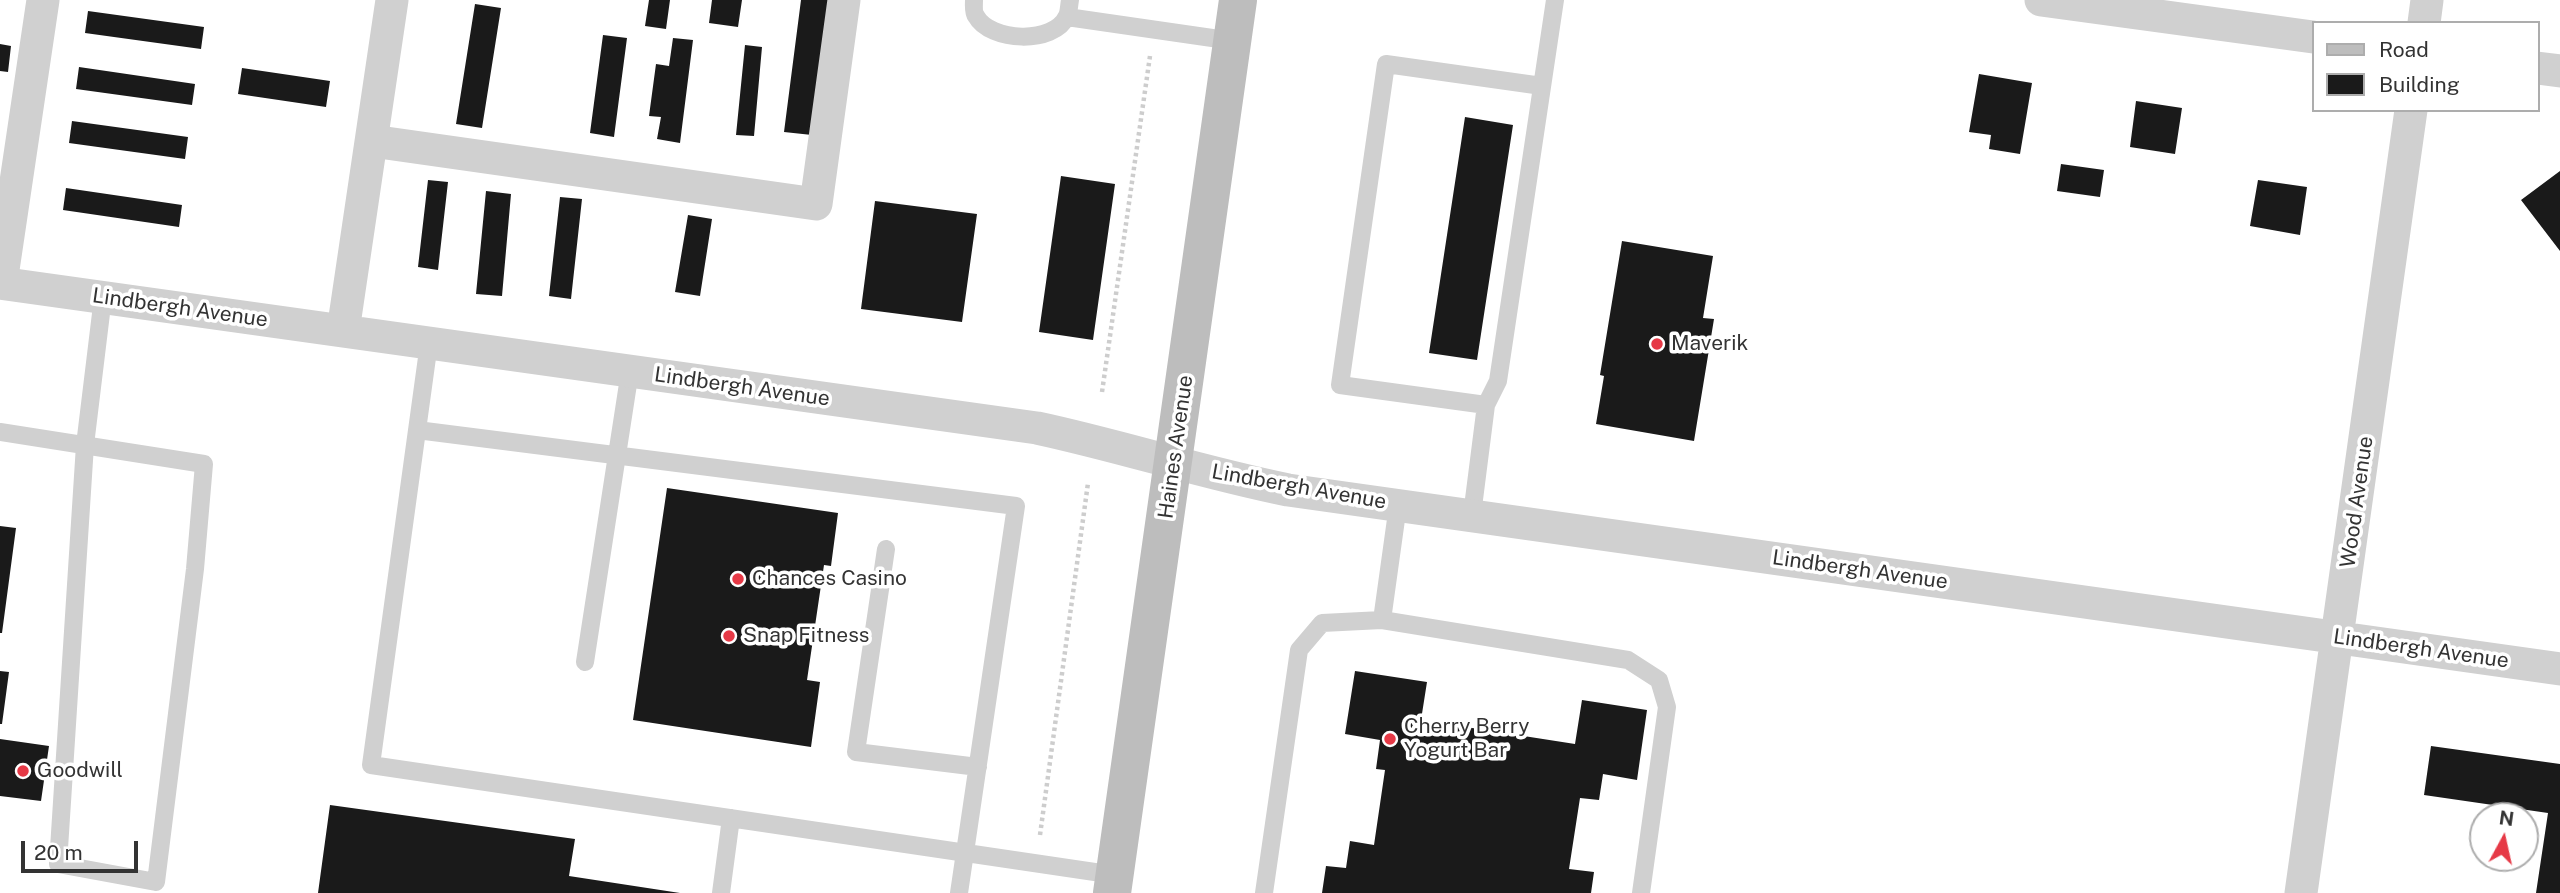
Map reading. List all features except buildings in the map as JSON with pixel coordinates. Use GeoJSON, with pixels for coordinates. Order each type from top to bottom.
{"type":"FeatureCollection","features":[{"type":"Feature","properties":{"kind":"main road","name":"Haines Avenue"},"geometry":{"type":"LineString","coordinates":[[1114,884],[1238,0]]}},
{"type":"Feature","properties":{"kind":"street"},"geometry":{"type":"LineString","coordinates":[[1,283],[43,0]]}},
{"type":"Feature","properties":{"kind":"street"},"geometry":{"type":"LineString","coordinates":[[343,331],[392,0]]}},
{"type":"Feature","properties":{"kind":"street"},"geometry":{"type":"LineString","coordinates":[[372,141],[816,204],[844,0]]}},
{"type":"Feature","properties":{"kind":"street"},"geometry":{"type":"LineString","coordinates":[[2041,0],[2312,37]]}},
{"type":"Feature","properties":{"kind":"street"},"geometry":{"type":"LineString","coordinates":[[2424,21],[2427,0]]}},
{"type":"Feature","properties":{"kind":"street"},"geometry":{"type":"LineString","coordinates":[[2539,68],[2560,71]]}},
{"type":"Feature","properties":{"kind":"street","name":"Wood Avenue"},"geometry":{"type":"LineString","coordinates":[[2301,893],[2411,112]]}},
{"type":"Feature","properties":{"kind":"street","name":"Lindbergh Avenue"},"geometry":{"type":"LineString","coordinates":[[1,283],[1037,428],[1095,440],[1232,478],[1276,487],[2560,669]]}},
{"type":"Feature","properties":{"kind":"lane"},"geometry":{"type":"LineString","coordinates":[[974,0],[974,14],[994,32],[1032,38],[1054,31],[1069,8],[1154,29],[1233,41]]}},
{"type":"Feature","properties":{"kind":"lane"},"geometry":{"type":"LineString","coordinates":[[1472,515],[1486,405],[1498,381],[1555,0]]}},
{"type":"Feature","properties":{"kind":"lane"},"geometry":{"type":"LineString","coordinates":[[1486,405],[1340,384],[1386,64],[1542,86]]}},
{"type":"Feature","properties":{"kind":"lane"},"geometry":{"type":"LineString","coordinates":[[0,432],[85,445],[204,464],[195,569],[156,882],[58,864],[85,445],[103,298]]}},
{"type":"Feature","properties":{"kind":"lane"},"geometry":{"type":"LineString","coordinates":[[429,343],[371,765],[1036,863],[1114,884]]}},
{"type":"Feature","properties":{"kind":"lane"},"geometry":{"type":"LineString","coordinates":[[585,662],[630,372]]}},
{"type":"Feature","properties":{"kind":"lane"},"geometry":{"type":"LineString","coordinates":[[417,430],[1016,506],[959,893]]}},
{"type":"Feature","properties":{"kind":"lane"},"geometry":{"type":"LineString","coordinates":[[1382,620],[1398,505]]}},
{"type":"Feature","properties":{"kind":"lane"},"geometry":{"type":"LineString","coordinates":[[886,549],[856,752],[978,767]]}},
{"type":"Feature","properties":{"kind":"lane"},"geometry":{"type":"LineString","coordinates":[[1264,893],[1299,650],[1322,622],[1382,620],[1628,660],[1659,680],[1667,707],[1641,893]]}},
{"type":"Feature","properties":{"kind":"lane"},"geometry":{"type":"LineString","coordinates":[[721,893],[731,818]]}},
{"type":"Feature","properties":{"kind":"path"},"geometry":{"type":"LineString","coordinates":[[1102,393],[1154,29]]}},
{"type":"Feature","properties":{"kind":"path"},"geometry":{"type":"LineString","coordinates":[[1036,863],[1088,482]]}},
{"type":"Feature","properties":{"kind":"place","name":"Maverik"},"geometry":{"type":"Point","coordinates":[1657,344]}},
{"type":"Feature","properties":{"kind":"place","name":"Chances Casino"},"geometry":{"type":"Point","coordinates":[738,579]}},
{"type":"Feature","properties":{"kind":"place","name":"Snap Fitness"},"geometry":{"type":"Point","coordinates":[729,636]}},
{"type":"Feature","properties":{"kind":"place","name":"Cherry Berry Yogurt Bar"},"geometry":{"type":"Point","coordinates":[1390,739]}},
{"type":"Feature","properties":{"kind":"place","name":"Goodwill"},"geometry":{"type":"Point","coordinates":[23,771]}}]}
